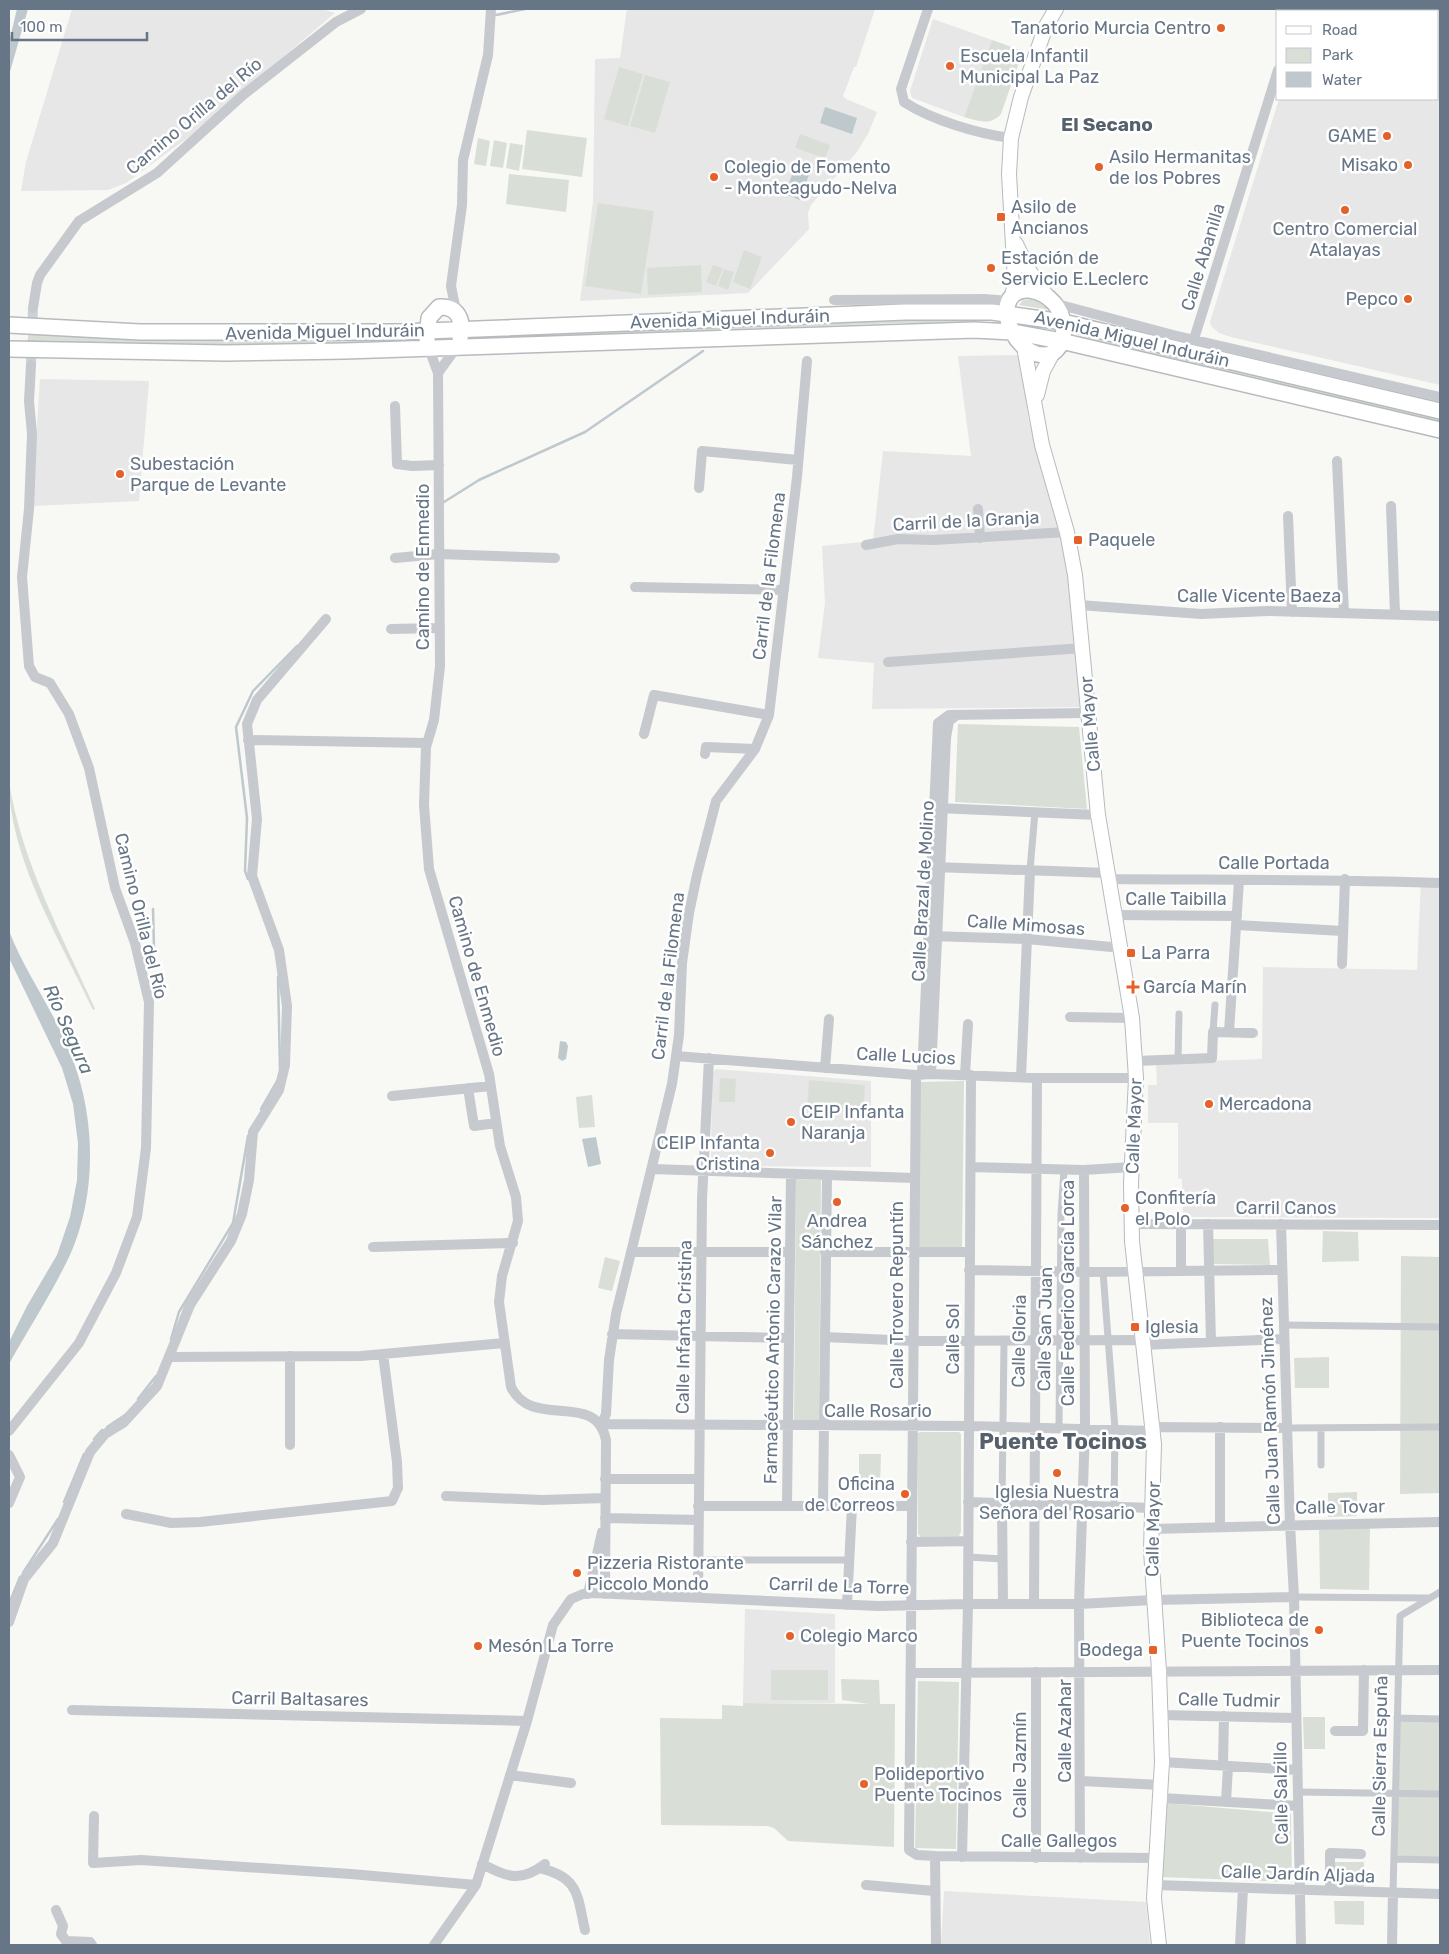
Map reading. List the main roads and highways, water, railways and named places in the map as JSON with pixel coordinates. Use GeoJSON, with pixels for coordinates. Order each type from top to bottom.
{"type":"FeatureCollection","features":[{"type":"Feature","properties":{"kind":"main road"},"geometry":{"type":"LineString","coordinates":[[1014,240],[1028,269],[1062,314],[1063,322],[1057,346],[1041,355],[1024,347],[1012,332],[1009,303],[1015,281],[1009,174],[1011,138],[1021,96],[1046,26],[1056,9]]}},
{"type":"Feature","properties":{"kind":"main road"},"geometry":{"type":"LineString","coordinates":[[1009,303],[1018,292],[1030,290],[1053,302]]}},
{"type":"Feature","properties":{"kind":"main road","name":"Avenida Miguel Induráin"},"geometry":{"type":"LineString","coordinates":[[14,325],[168,332],[426,331],[958,311],[1009,303],[1063,322],[1440,411]]}},
{"type":"Feature","properties":{"kind":"main road"},"geometry":{"type":"LineString","coordinates":[[429,349],[426,331],[429,318],[439,307],[448,307],[456,311],[462,329],[456,348]]}},
{"type":"Feature","properties":{"kind":"main road","name":"Avenida Miguel Induráin"},"geometry":{"type":"LineString","coordinates":[[14,349],[225,353],[429,349],[932,330],[1012,332],[1057,346],[1440,430]]}},
{"type":"Feature","properties":{"kind":"main road","name":"Calle Mayor"},"geometry":{"type":"LineString","coordinates":[[1036,403],[1041,376],[1057,346]]}},
{"type":"Feature","properties":{"kind":"main road","name":"Calle Mayor"},"geometry":{"type":"LineString","coordinates":[[1024,347],[1036,403],[1042,445],[1067,532],[1079,605],[1087,713],[1098,815],[1114,915],[1122,948],[1136,1061],[1131,1224],[1134,1271],[1153,1429],[1151,1529],[1162,1762],[1155,1885],[1159,1945]]}},
{"type":"Feature","properties":{"kind":"water"},"geometry":{"type":"Polygon","coordinates":[[[17,9],[28,9],[9,75],[9,42],[17,9]]]}},
{"type":"Feature","properties":{"kind":"water"},"geometry":{"type":"Polygon","coordinates":[[[825,107],[857,118],[852,134],[820,123],[825,107]]]}},
{"type":"Feature","properties":{"kind":"water"},"geometry":{"type":"Polygon","coordinates":[[[796,164],[811,169],[800,200],[785,194],[796,164]]]}},
{"type":"Feature","properties":{"kind":"water"},"geometry":{"type":"Polygon","coordinates":[[[9,931],[24,964],[60,1029],[74,1063],[86,1110],[90,1160],[85,1209],[79,1233],[63,1269],[9,1364],[9,1342],[27,1306],[57,1255],[70,1217],[77,1180],[78,1143],[73,1104],[62,1068],[9,958],[9,931]]]}},
{"type":"Feature","properties":{"kind":"water"},"geometry":{"type":"Polygon","coordinates":[[[560,1041],[566,1042],[568,1046],[566,1059],[562,1061],[558,1058],[560,1041]]]}},
{"type":"Feature","properties":{"kind":"water"},"geometry":{"type":"Polygon","coordinates":[[[596,1137],[601,1164],[588,1167],[582,1139],[596,1137]]]}},
{"type":"Feature","properties":{"kind":"waterway"},"geometry":{"type":"LineString","coordinates":[[496,15],[525,9]]}},
{"type":"Feature","properties":{"kind":"waterway"},"geometry":{"type":"LineString","coordinates":[[444,502],[479,480],[585,432],[703,351]]}},
{"type":"Feature","properties":{"kind":"waterway"},"geometry":{"type":"LineString","coordinates":[[248,879],[245,871],[247,818],[236,727],[253,691],[297,646]]}},
{"type":"Feature","properties":{"kind":"waterway"},"geometry":{"type":"LineString","coordinates":[[153,909],[154,948]]}},
{"type":"Feature","properties":{"kind":"waterway"},"geometry":{"type":"LineString","coordinates":[[278,977],[280,1069]]}},
{"type":"Feature","properties":{"kind":"waterway"},"geometry":{"type":"LineString","coordinates":[[261,1109],[277,1081]]}},
{"type":"Feature","properties":{"kind":"waterway"},"geometry":{"type":"LineString","coordinates":[[171,1339],[179,1312],[233,1223],[248,1136]]}},
{"type":"Feature","properties":{"kind":"waterway"},"geometry":{"type":"LineString","coordinates":[[138,1399],[156,1376]]}},
{"type":"Feature","properties":{"kind":"waterway"},"geometry":{"type":"LineString","coordinates":[[107,1427],[125,1415]]}},
{"type":"Feature","properties":{"kind":"waterway"},"geometry":{"type":"LineString","coordinates":[[94,1439],[102,1430]]}},
{"type":"Feature","properties":{"kind":"waterway"},"geometry":{"type":"LineString","coordinates":[[64,1502],[84,1454]]}},
{"type":"Feature","properties":{"kind":"waterway"},"geometry":{"type":"LineString","coordinates":[[23,1573],[58,1519]]}},
{"type":"Feature","properties":{"kind":"waterway"},"geometry":{"type":"LineString","coordinates":[[9,1604],[20,1577]]}},
{"type":"Feature","properties":{"kind":"tunnel"},"geometry":{"type":"LineString","coordinates":[[31,365],[33,308]]}},
{"type":"Feature","properties":{"kind":"place","name":"Tanatorio Murcia Centro"},"geometry":{"type":"Point","coordinates":[1221,28]}},
{"type":"Feature","properties":{"kind":"place","name":"Escuela Infantil Municipal La Paz"},"geometry":{"type":"Point","coordinates":[950,66]}},
{"type":"Feature","properties":{"kind":"place","name":"GAME"},"geometry":{"type":"Point","coordinates":[1387,136]}},
{"type":"Feature","properties":{"kind":"place","name":"Misako"},"geometry":{"type":"Point","coordinates":[1408,165]}},
{"type":"Feature","properties":{"kind":"place","name":"Asilo Hermanitas de los Pobres"},"geometry":{"type":"Point","coordinates":[1099,167]}},
{"type":"Feature","properties":{"kind":"place","name":"Colegio de Fomento - Monteagudo-Nelva"},"geometry":{"type":"Point","coordinates":[714,177]}},
{"type":"Feature","properties":{"kind":"place","name":"Centro Comercial Atalayas"},"geometry":{"type":"Point","coordinates":[1345,210]}},
{"type":"Feature","properties":{"kind":"place","name":"Asilo de Ancianos"},"geometry":{"type":"Point","coordinates":[1001,217]}},
{"type":"Feature","properties":{"kind":"place","name":"Estación de Servicio E.Leclerc"},"geometry":{"type":"Point","coordinates":[991,268]}},
{"type":"Feature","properties":{"kind":"place","name":"Pepco"},"geometry":{"type":"Point","coordinates":[1408,299]}},
{"type":"Feature","properties":{"kind":"place","name":"Subestación Parque de Levante"},"geometry":{"type":"Point","coordinates":[120,474]}},
{"type":"Feature","properties":{"kind":"place","name":"Paquele"},"geometry":{"type":"Point","coordinates":[1078,540]}},
{"type":"Feature","properties":{"kind":"place","name":"La Parra"},"geometry":{"type":"Point","coordinates":[1131,953]}},
{"type":"Feature","properties":{"kind":"place","name":"García Marín"},"geometry":{"type":"Point","coordinates":[1133,987]}},
{"type":"Feature","properties":{"kind":"place","name":"Mercadona"},"geometry":{"type":"Point","coordinates":[1209,1104]}},
{"type":"Feature","properties":{"kind":"place","name":"CEIP Infanta Naranja"},"geometry":{"type":"Point","coordinates":[791,1122]}},
{"type":"Feature","properties":{"kind":"place","name":"CEIP Infanta Cristina"},"geometry":{"type":"Point","coordinates":[770,1153]}},
{"type":"Feature","properties":{"kind":"place","name":"Andrea Sánchez"},"geometry":{"type":"Point","coordinates":[837,1202]}},
{"type":"Feature","properties":{"kind":"place","name":"Confitería el Polo"},"geometry":{"type":"Point","coordinates":[1125,1208]}},
{"type":"Feature","properties":{"kind":"place","name":"Iglesia"},"geometry":{"type":"Point","coordinates":[1135,1327]}},
{"type":"Feature","properties":{"kind":"place","name":"Iglesia Nuestra Señora del Rosario"},"geometry":{"type":"Point","coordinates":[1057,1473]}},
{"type":"Feature","properties":{"kind":"place","name":"Oficina de Correos"},"geometry":{"type":"Point","coordinates":[905,1494]}},
{"type":"Feature","properties":{"kind":"place","name":"Pizzeria Ristorante Piccolo Mondo"},"geometry":{"type":"Point","coordinates":[577,1573]}},
{"type":"Feature","properties":{"kind":"place","name":"Biblioteca de Puente Tocinos"},"geometry":{"type":"Point","coordinates":[1319,1630]}},
{"type":"Feature","properties":{"kind":"place","name":"Colegio Marco"},"geometry":{"type":"Point","coordinates":[790,1636]}},
{"type":"Feature","properties":{"kind":"place","name":"Mesón La Torre"},"geometry":{"type":"Point","coordinates":[478,1646]}},
{"type":"Feature","properties":{"kind":"place","name":"Bodega"},"geometry":{"type":"Point","coordinates":[1153,1650]}},
{"type":"Feature","properties":{"kind":"place","name":"Polideportivo Puente Tocinos"},"geometry":{"type":"Point","coordinates":[864,1784]}},
{"type":"Feature","properties":{"kind":"district","name":"El Secano"},"geometry":{"type":"Point","coordinates":[1107,124]}},
{"type":"Feature","properties":{"kind":"district","name":"Puente Tocinos"},"geometry":{"type":"Point","coordinates":[1063,1441]}},
{"type":"Feature","properties":{"kind":"water label","name":"Río Segura"},"geometry":{"type":"Point","coordinates":[69,1029]}}]}
